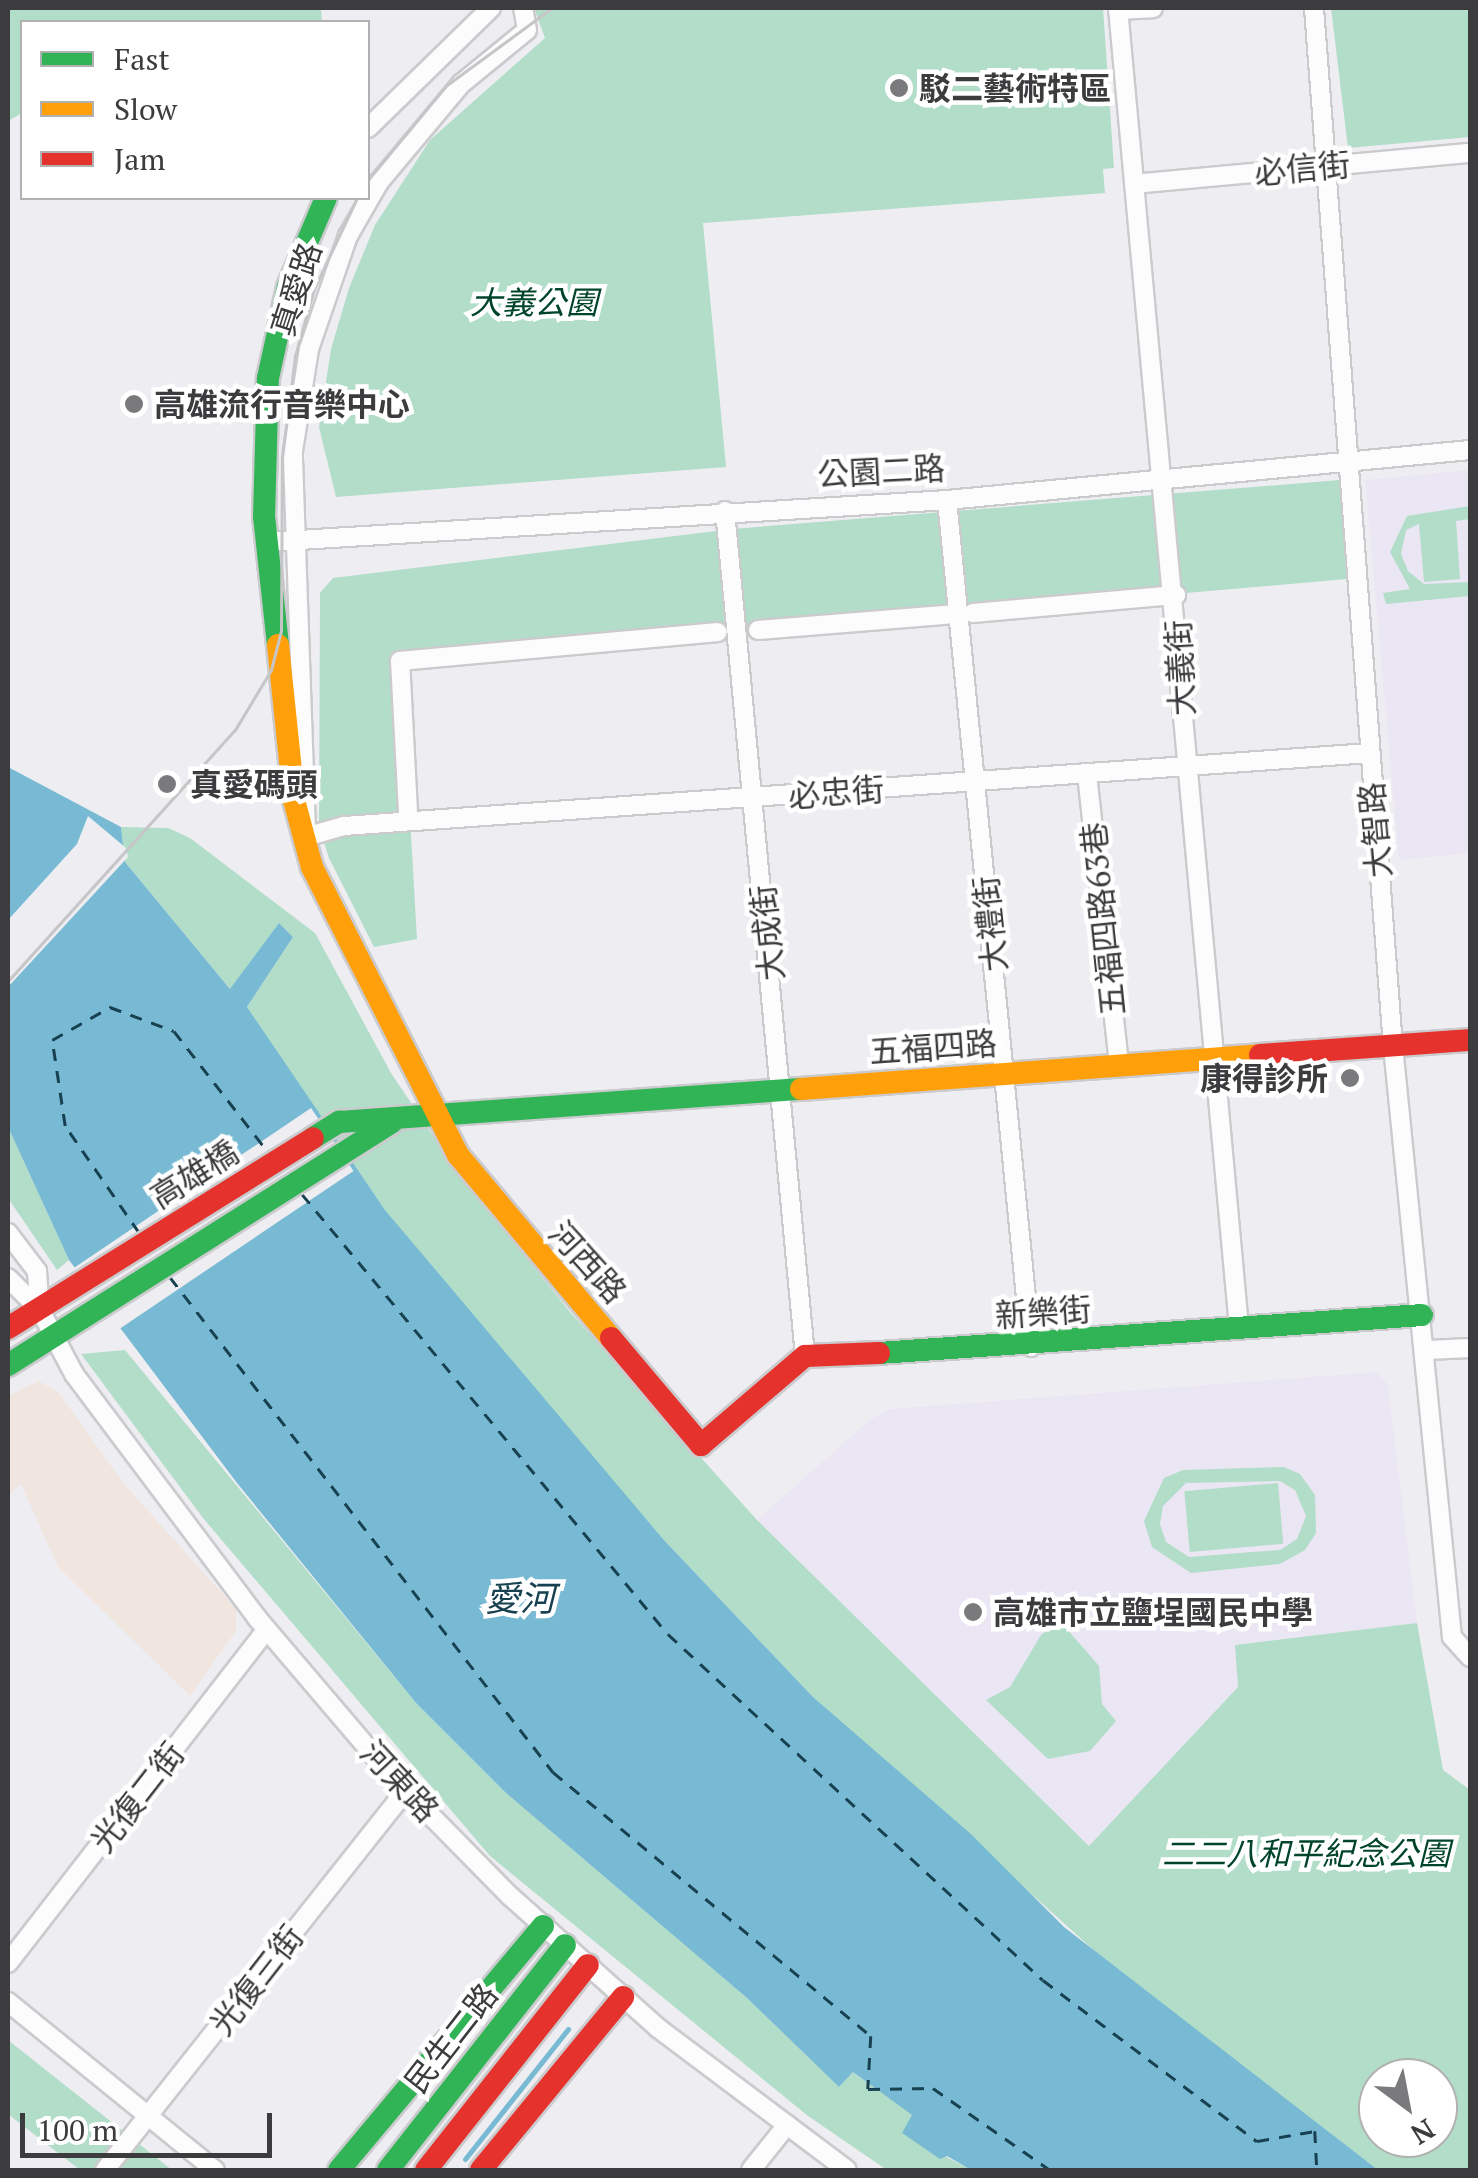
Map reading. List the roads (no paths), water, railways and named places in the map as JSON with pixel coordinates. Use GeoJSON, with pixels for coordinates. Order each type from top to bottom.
{"type":"FeatureCollection","features":[{"type":"Feature","properties":{"kind":"street"},"geometry":{"type":"LineString","coordinates":[[370,126],[492,8]]}},
{"type":"Feature","properties":{"kind":"street","name":"真愛路"},"geometry":{"type":"LineString","coordinates":[[294,542],[292,451],[309,349],[348,236],[410,138],[527,30],[523,8]]}},
{"type":"Feature","properties":{"kind":"street"},"geometry":{"type":"LineString","coordinates":[[1118,9],[1153,8]]}},
{"type":"Feature","properties":{"kind":"street","name":"大智路"},"geometry":{"type":"LineString","coordinates":[[1314,8],[1392,1046],[1427,1350],[1452,1637],[1464,1653]]}},
{"type":"Feature","properties":{"kind":"street","name":"大義街"},"geometry":{"type":"LineString","coordinates":[[1118,9],[1176,594],[1184,766],[1239,1328]]}},
{"type":"Feature","properties":{"kind":"street","name":"必信街"},"geometry":{"type":"LineString","coordinates":[[1134,184],[1470,153]]}},
{"type":"Feature","properties":{"kind":"street","name":"真愛路"},"geometry":{"type":"LineString","coordinates":[[267,542],[268,378],[288,287],[325,200]]}},
{"type":"Feature","properties":{"kind":"street","name":"公園二路"},"geometry":{"type":"LineString","coordinates":[[267,542],[725,510],[947,500],[1470,450]]}},
{"type":"Feature","properties":{"kind":"street","name":"大禮街"},"geometry":{"type":"LineString","coordinates":[[947,500],[1030,1347]]}},
{"type":"Feature","properties":{"kind":"street","name":"大成街"},"geometry":{"type":"LineString","coordinates":[[725,510],[783,1088],[805,1356]]}},
{"type":"Feature","properties":{"kind":"street"},"geometry":{"type":"LineString","coordinates":[[267,542],[294,800],[312,867],[442,1114]]}},
{"type":"Feature","properties":{"kind":"street"},"geometry":{"type":"LineString","coordinates":[[294,542],[310,812],[305,837]]}},
{"type":"Feature","properties":{"kind":"street"},"geometry":{"type":"LineString","coordinates":[[973,613],[1176,594]]}},
{"type":"Feature","properties":{"kind":"street"},"geometry":{"type":"LineString","coordinates":[[758,630],[946,616]]}},
{"type":"Feature","properties":{"kind":"street"},"geometry":{"type":"LineString","coordinates":[[408,812],[400,661],[718,632]]}},
{"type":"Feature","properties":{"kind":"street","name":"必忠街"},"geometry":{"type":"LineString","coordinates":[[305,837],[344,826],[1369,753]]}},
{"type":"Feature","properties":{"kind":"street","name":"五福四路63巷"},"geometry":{"type":"LineString","coordinates":[[1087,774],[1118,1064]]}},
{"type":"Feature","properties":{"kind":"street","name":"五福四路"},"geometry":{"type":"LineString","coordinates":[[339,1122],[1470,1040]]}},
{"type":"Feature","properties":{"kind":"street","name":"河西路"},"geometry":{"type":"LineString","coordinates":[[442,1114],[458,1156],[508,1220],[701,1444],[805,1356]]}},
{"type":"Feature","properties":{"kind":"street","name":"五福四路"},"geometry":{"type":"LineString","coordinates":[[352,1144],[399,1118]]}},
{"type":"Feature","properties":{"kind":"street","name":"高雄橋"},"geometry":{"type":"LineString","coordinates":[[8,1328],[339,1122]]}},
{"type":"Feature","properties":{"kind":"street","name":"高雄橋"},"geometry":{"type":"LineString","coordinates":[[8,1365],[352,1144]]}},
{"type":"Feature","properties":{"kind":"street"},"geometry":{"type":"LineString","coordinates":[[8,1233],[37,1271],[40,1310]]}},
{"type":"Feature","properties":{"kind":"street"},"geometry":{"type":"LineString","coordinates":[[8,1278],[40,1310]]}},
{"type":"Feature","properties":{"kind":"street","name":"河東路"},"geometry":{"type":"LineString","coordinates":[[40,1310],[74,1374],[266,1630],[406,1790],[565,1946],[624,1997],[847,2170]]}},
{"type":"Feature","properties":{"kind":"street","name":"新樂街"},"geometry":{"type":"LineString","coordinates":[[805,1356],[1030,1347],[1422,1315]]}},
{"type":"Feature","properties":{"kind":"street"},"geometry":{"type":"LineString","coordinates":[[1427,1350],[1470,1348]]}},
{"type":"Feature","properties":{"kind":"street","name":"光復二街"},"geometry":{"type":"LineString","coordinates":[[8,1963],[266,1630]]}},
{"type":"Feature","properties":{"kind":"street","name":"光復三街"},"geometry":{"type":"LineString","coordinates":[[106,2170],[406,1790]]}},
{"type":"Feature","properties":{"kind":"street"},"geometry":{"type":"LineString","coordinates":[[339,2170],[544,1926]]}},
{"type":"Feature","properties":{"kind":"street","name":"民生二路"},"geometry":{"type":"LineString","coordinates":[[388,2170],[565,1946]]}},
{"type":"Feature","properties":{"kind":"street","name":"民生二路"},"geometry":{"type":"LineString","coordinates":[[426,2170],[588,1965]]}},
{"type":"Feature","properties":{"kind":"street"},"geometry":{"type":"LineString","coordinates":[[481,2170],[624,1997]]}},
{"type":"Feature","properties":{"kind":"street"},"geometry":{"type":"LineString","coordinates":[[8,2002],[216,2170]]}},
{"type":"Feature","properties":{"kind":"street"},"geometry":{"type":"LineString","coordinates":[[751,2170],[787,2125]]}},
{"type":"Feature","properties":{"kind":"water","name":"愛河"},"geometry":{"type":"Polygon","coordinates":[[[8,767],[121,827],[125,862],[230,989],[279,923],[293,937],[247,1007],[385,1210],[663,1539],[813,1697],[972,1835],[1064,1927],[1378,2170],[971,2170],[947,2156],[940,2159],[902,2133],[912,2115],[853,2072],[839,2087],[747,1998],[506,1793],[416,1703],[237,1483],[69,1260],[8,1127],[8,767]]]}},
{"type":"Feature","properties":{"kind":"waterway"},"geometry":{"type":"LineString","coordinates":[[465,2159],[568,2029]]}},
{"type":"Feature","properties":{"kind":"tram line"},"geometry":{"type":"LineString","coordinates":[[370,178],[447,85],[552,8]]}},
{"type":"Feature","properties":{"kind":"tram line"},"geometry":{"type":"LineString","coordinates":[[8,981],[235,730],[271,670],[281,631],[282,458],[295,356],[314,289],[356,200]]}},
{"type":"Feature","properties":{"kind":"place","name":"駁二藝術特區"},"geometry":{"type":"Point","coordinates":[899,88]}},
{"type":"Feature","properties":{"kind":"place","name":"高雄流行音樂中心"},"geometry":{"type":"Point","coordinates":[134,404]}},
{"type":"Feature","properties":{"kind":"place","name":"真愛碼頭"},"geometry":{"type":"Point","coordinates":[167,784]}},
{"type":"Feature","properties":{"kind":"place","name":"康得診所"},"geometry":{"type":"Point","coordinates":[1350,1078]}},
{"type":"Feature","properties":{"kind":"place","name":"高雄市立鹽埕國民中學"},"geometry":{"type":"Point","coordinates":[973,1612]}},
{"type":"Feature","properties":{"kind":"park label","name":"大義公園"},"geometry":{"type":"Point","coordinates":[534,302]}},
{"type":"Feature","properties":{"kind":"park label","name":"二二八和平紀念公園"},"geometry":{"type":"Point","coordinates":[1306,1853]}}]}
